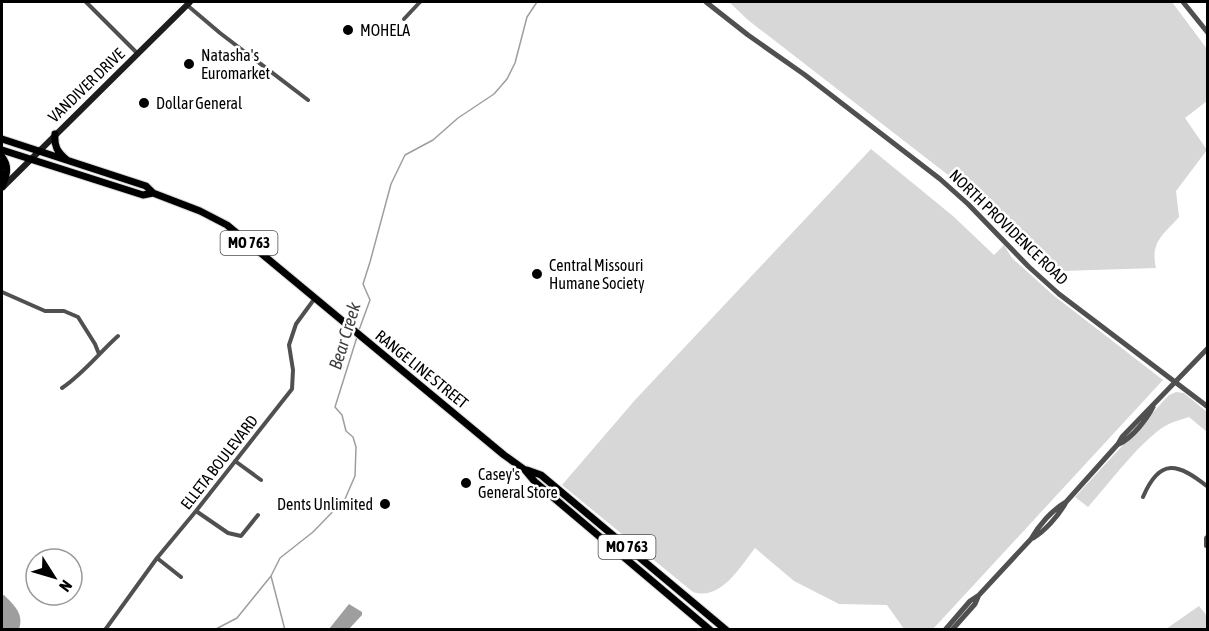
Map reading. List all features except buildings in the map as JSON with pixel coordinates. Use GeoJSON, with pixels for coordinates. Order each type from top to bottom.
{"type":"FeatureCollection","features":[{"type":"Feature","properties":{"kind":"main road","name":"VANDIVER DRIVE"},"geometry":{"type":"LineString","coordinates":[[2,188],[188,3]]}},
{"type":"Feature","properties":{"kind":"main road"},"geometry":{"type":"LineString","coordinates":[[55,134],[56,149],[69,162]]}},
{"type":"Feature","properties":{"kind":"main road","name":"RANGE LINE STREET"},"geometry":{"type":"LineString","coordinates":[[2,139],[146,186],[153,194]]}},
{"type":"Feature","properties":{"kind":"main road","name":"RANGE LINE STREET"},"geometry":{"type":"LineString","coordinates":[[2,150],[143,195],[153,194],[200,211],[227,225],[525,470],[535,482],[707,627],[717,630]]}},
{"type":"Feature","properties":{"kind":"main road"},"geometry":{"type":"LineString","coordinates":[[2,158],[7,168],[2,188]]}},
{"type":"Feature","properties":{"kind":"main road","name":"RANGE LINE STREET"},"geometry":{"type":"LineString","coordinates":[[525,470],[541,475],[726,630]]}},
{"type":"Feature","properties":{"kind":"main road"},"geometry":{"type":"LineString","coordinates":[[645,575],[655,578],[696,611],[707,614]]}},
{"type":"Feature","properties":{"kind":"street"},"geometry":{"type":"LineString","coordinates":[[86,2],[137,53]]}},
{"type":"Feature","properties":{"kind":"street"},"geometry":{"type":"LineString","coordinates":[[404,19],[420,2]]}},
{"type":"Feature","properties":{"kind":"street","name":"NORTH PROVIDENCE ROAD"},"geometry":{"type":"LineString","coordinates":[[706,2],[940,179],[1059,294],[1208,407]]}},
{"type":"Feature","properties":{"kind":"street"},"geometry":{"type":"LineString","coordinates":[[1183,2],[1208,33]]}},
{"type":"Feature","properties":{"kind":"street"},"geometry":{"type":"LineString","coordinates":[[188,3],[220,33],[308,100]]}},
{"type":"Feature","properties":{"kind":"street"},"geometry":{"type":"LineString","coordinates":[[2,292],[45,311],[64,311],[78,317],[99,354]]}},
{"type":"Feature","properties":{"kind":"street","name":"ELLETA BOULEVARD"},"geometry":{"type":"LineString","coordinates":[[105,630],[157,558],[292,389],[293,370],[289,345],[296,324],[315,297]]}},
{"type":"Feature","properties":{"kind":"street"},"geometry":{"type":"LineString","coordinates":[[62,388],[73,381],[118,336]]}},
{"type":"Feature","properties":{"kind":"street"},"geometry":{"type":"LineString","coordinates":[[952,630],[975,604],[979,596],[1061,510],[1122,437],[1208,348]]}},
{"type":"Feature","properties":{"kind":"street"},"geometry":{"type":"LineString","coordinates":[[235,460],[261,480]]}},
{"type":"Feature","properties":{"kind":"street"},"geometry":{"type":"LineString","coordinates":[[1143,497],[1147,486],[1161,470],[1172,467],[1192,474],[1208,487]]}},
{"type":"Feature","properties":{"kind":"street"},"geometry":{"type":"LineString","coordinates":[[196,511],[228,533],[241,536],[258,515]]}},
{"type":"Feature","properties":{"kind":"street"},"geometry":{"type":"LineString","coordinates":[[1206,546],[1208,536]]}},
{"type":"Feature","properties":{"kind":"street"},"geometry":{"type":"LineString","coordinates":[[157,558],[181,577]]}},
{"type":"Feature","properties":{"kind":"street"},"geometry":{"type":"LineString","coordinates":[[945,630],[970,601],[979,596]]}},
{"type":"Feature","properties":{"kind":"shaded area"},"geometry":{"type":"Polygon","coordinates":[[[729,2],[1172,2],[1207,49],[1207,101],[1185,118],[1207,150],[1176,191],[1179,217],[1156,245],[1156,268],[1062,271],[1049,266],[1032,255],[970,192],[748,20],[729,2]]]}},
{"type":"Feature","properties":{"kind":"shaded area"},"geometry":{"type":"Polygon","coordinates":[[[871,149],[953,216],[994,255],[1004,245],[1012,258],[1053,295],[1163,380],[933,629],[904,629],[887,605],[839,604],[794,581],[755,548],[736,573],[721,587],[712,592],[693,592],[562,485],[635,400],[871,149]]]}},
{"type":"Feature","properties":{"kind":"shaded area"},"geometry":{"type":"Polygon","coordinates":[[[1176,392],[1184,393],[1207,412],[1207,432],[1189,417],[1171,423],[1150,438],[1127,461],[1088,507],[1075,497],[1169,395],[1176,392]]]}},
{"type":"Feature","properties":{"kind":"shaded area"},"geometry":{"type":"Polygon","coordinates":[[[4,595],[19,615],[19,629],[2,629],[2,596],[4,595]]]}},
{"type":"Feature","properties":{"kind":"shaded area"},"geometry":{"type":"Polygon","coordinates":[[[349,604],[362,612],[362,615],[349,629],[329,629],[349,604]]]}},
{"type":"Feature","properties":{"kind":"shaded area"},"geometry":{"type":"Polygon","coordinates":[[[1199,606],[1207,616],[1207,629],[1166,629],[1199,606]]]}},
{"type":"Feature","properties":{"kind":"waterway","name":"Bear Creek"},"geometry":{"type":"LineString","coordinates":[[359,330],[370,300],[363,284],[391,184],[405,155],[433,140],[458,118],[494,94],[507,79],[515,63],[527,17],[537,2]]}},
{"type":"Feature","properties":{"kind":"waterway","name":"Bear Creek"},"geometry":{"type":"LineString","coordinates":[[285,630],[271,576],[280,558],[313,532],[345,499],[355,476],[356,447],[353,437],[346,431],[342,415],[335,407],[357,337]]}},
{"type":"Feature","properties":{"kind":"waterway"},"geometry":{"type":"LineString","coordinates":[[214,630],[237,618],[271,576]]}},
{"type":"Feature","properties":{"kind":"place","name":"MOHELA"},"geometry":{"type":"Point","coordinates":[348,30]}},
{"type":"Feature","properties":{"kind":"place","name":"Natasha's Euromarket"},"geometry":{"type":"Point","coordinates":[189,64]}},
{"type":"Feature","properties":{"kind":"place","name":"Dollar General"},"geometry":{"type":"Point","coordinates":[144,103]}},
{"type":"Feature","properties":{"kind":"place","name":"Central Missouri Humane Society"},"geometry":{"type":"Point","coordinates":[537,274]}},
{"type":"Feature","properties":{"kind":"place","name":"Casey's General Store"},"geometry":{"type":"Point","coordinates":[466,483]}},
{"type":"Feature","properties":{"kind":"place","name":"Dents Unlimited"},"geometry":{"type":"Point","coordinates":[385,504]}}]}
